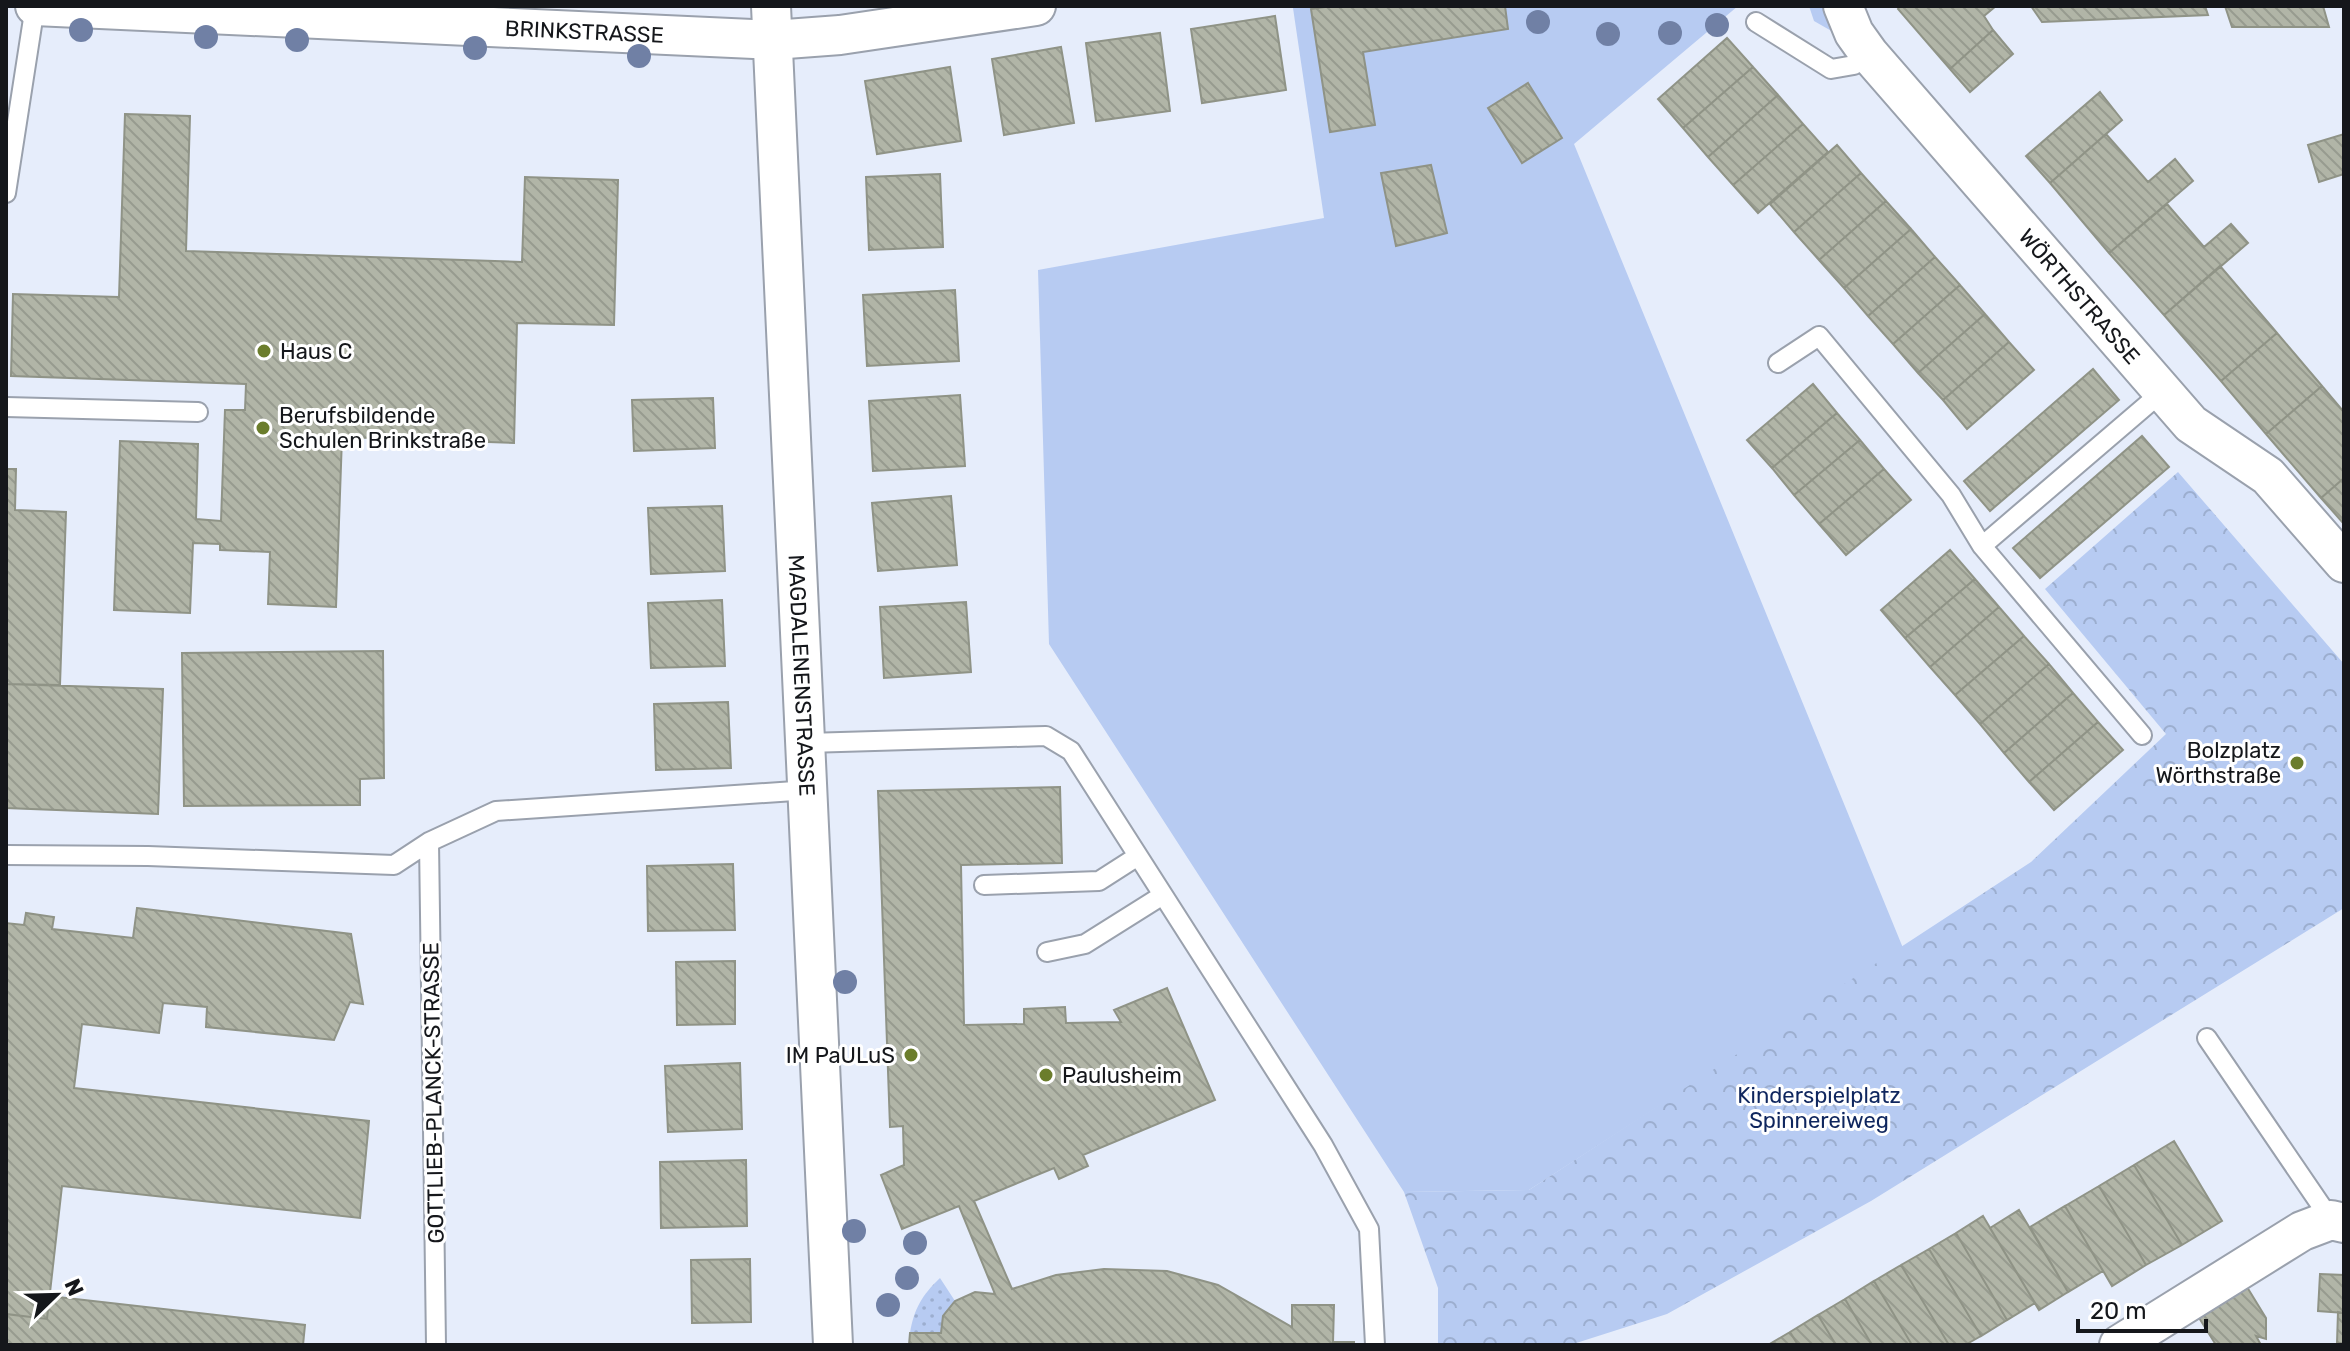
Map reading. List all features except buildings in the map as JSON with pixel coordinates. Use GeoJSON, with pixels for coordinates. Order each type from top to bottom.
{"type":"FeatureCollection","features":[{"type":"Feature","properties":{"kind":"street","name":"BRINKSTRASSE"},"geometry":{"type":"LineString","coordinates":[[35,6],[772,23],[840,35],[1036,6]]}},
{"type":"Feature","properties":{"kind":"street","name":"WÖRTHSTRASSE"},"geometry":{"type":"LineString","coordinates":[[1843,6],[1854,33],[1869,54],[2162,392],[2191,424],[2268,476],[2344,563]]}},
{"type":"Feature","properties":{"kind":"street","name":"MAGDALENENSTRASSE"},"geometry":{"type":"LineString","coordinates":[[772,23],[833,1345]]}},
{"type":"Feature","properties":{"kind":"street"},"geometry":{"type":"LineString","coordinates":[[2119,1345],[2302,1231],[2338,1222]]}},
{"type":"Feature","properties":{"kind":"lane"},"geometry":{"type":"LineString","coordinates":[[6,193],[35,6]]}},
{"type":"Feature","properties":{"kind":"lane"},"geometry":{"type":"LineString","coordinates":[[1756,22],[1831,69],[1854,65],[1869,54]]}},
{"type":"Feature","properties":{"kind":"lane"},"geometry":{"type":"LineString","coordinates":[[1778,363],[1819,336],[1951,495],[1982,546],[2142,735]]}},
{"type":"Feature","properties":{"kind":"lane"},"geometry":{"type":"LineString","coordinates":[[1982,546],[2162,392]]}},
{"type":"Feature","properties":{"kind":"lane"},"geometry":{"type":"LineString","coordinates":[[6,407],[198,412]]}},
{"type":"Feature","properties":{"kind":"lane"},"geometry":{"type":"LineString","coordinates":[[807,743],[1046,736],[1071,751],[1323,1145],[1369,1229],[1375,1345]]}},
{"type":"Feature","properties":{"kind":"lane"},"geometry":{"type":"LineString","coordinates":[[6,855],[148,856],[394,865],[429,842],[496,811],[809,790]]}},
{"type":"Feature","properties":{"kind":"lane","name":"GOTTLIEB-PLANCK-STRASSE"},"geometry":{"type":"LineString","coordinates":[[429,842],[436,1345]]}},
{"type":"Feature","properties":{"kind":"lane"},"geometry":{"type":"LineString","coordinates":[[984,885],[1099,881],[1138,856]]}},
{"type":"Feature","properties":{"kind":"lane"},"geometry":{"type":"LineString","coordinates":[[1047,952],[1085,944],[1163,895]]}},
{"type":"Feature","properties":{"kind":"lane"},"geometry":{"type":"LineString","coordinates":[[2207,1038],[2338,1222]]}},
{"type":"Feature","properties":{"kind":"green space"},"geometry":{"type":"Polygon","coordinates":[[[1738,6],[1574,144],[1903,948],[1529,1190],[1404,1192],[1049,644],[1038,270],[1324,218],[1293,8],[1738,6]]]}},
{"type":"Feature","properties":{"kind":"green space"},"geometry":{"type":"Polygon","coordinates":[[[1809,6],[1828,6],[1842,37],[1814,21],[1809,6]]]}},
{"type":"Feature","properties":{"kind":"green space","name":"Kinderspielplatz Spinnereiweg"},"geometry":{"type":"Polygon","coordinates":[[[2178,472],[2344,664],[2344,908],[1871,1201],[1667,1314],[1570,1345],[1438,1345],[1438,1288],[1404,1192],[1529,1190],[2031,862],[2166,734],[2045,589],[2178,472]]]}},
{"type":"Feature","properties":{"kind":"green space"},"geometry":{"type":"Polygon","coordinates":[[[940,1278],[955,1301],[943,1316],[941,1333],[910,1333],[920,1303],[940,1278]]]}},
{"type":"Feature","properties":{"kind":"place","name":"Haus C"},"geometry":{"type":"Point","coordinates":[264,351]}},
{"type":"Feature","properties":{"kind":"place","name":"Berufsbildende Schulen Brinkstraße"},"geometry":{"type":"Point","coordinates":[263,428]}},
{"type":"Feature","properties":{"kind":"place","name":"Bolzplatz Wörthstraße"},"geometry":{"type":"Point","coordinates":[2297,763]}},
{"type":"Feature","properties":{"kind":"place","name":"IM PaULuS"},"geometry":{"type":"Point","coordinates":[911,1055]}},
{"type":"Feature","properties":{"kind":"place","name":"Paulusheim"},"geometry":{"type":"Point","coordinates":[1046,1075]}}]}
